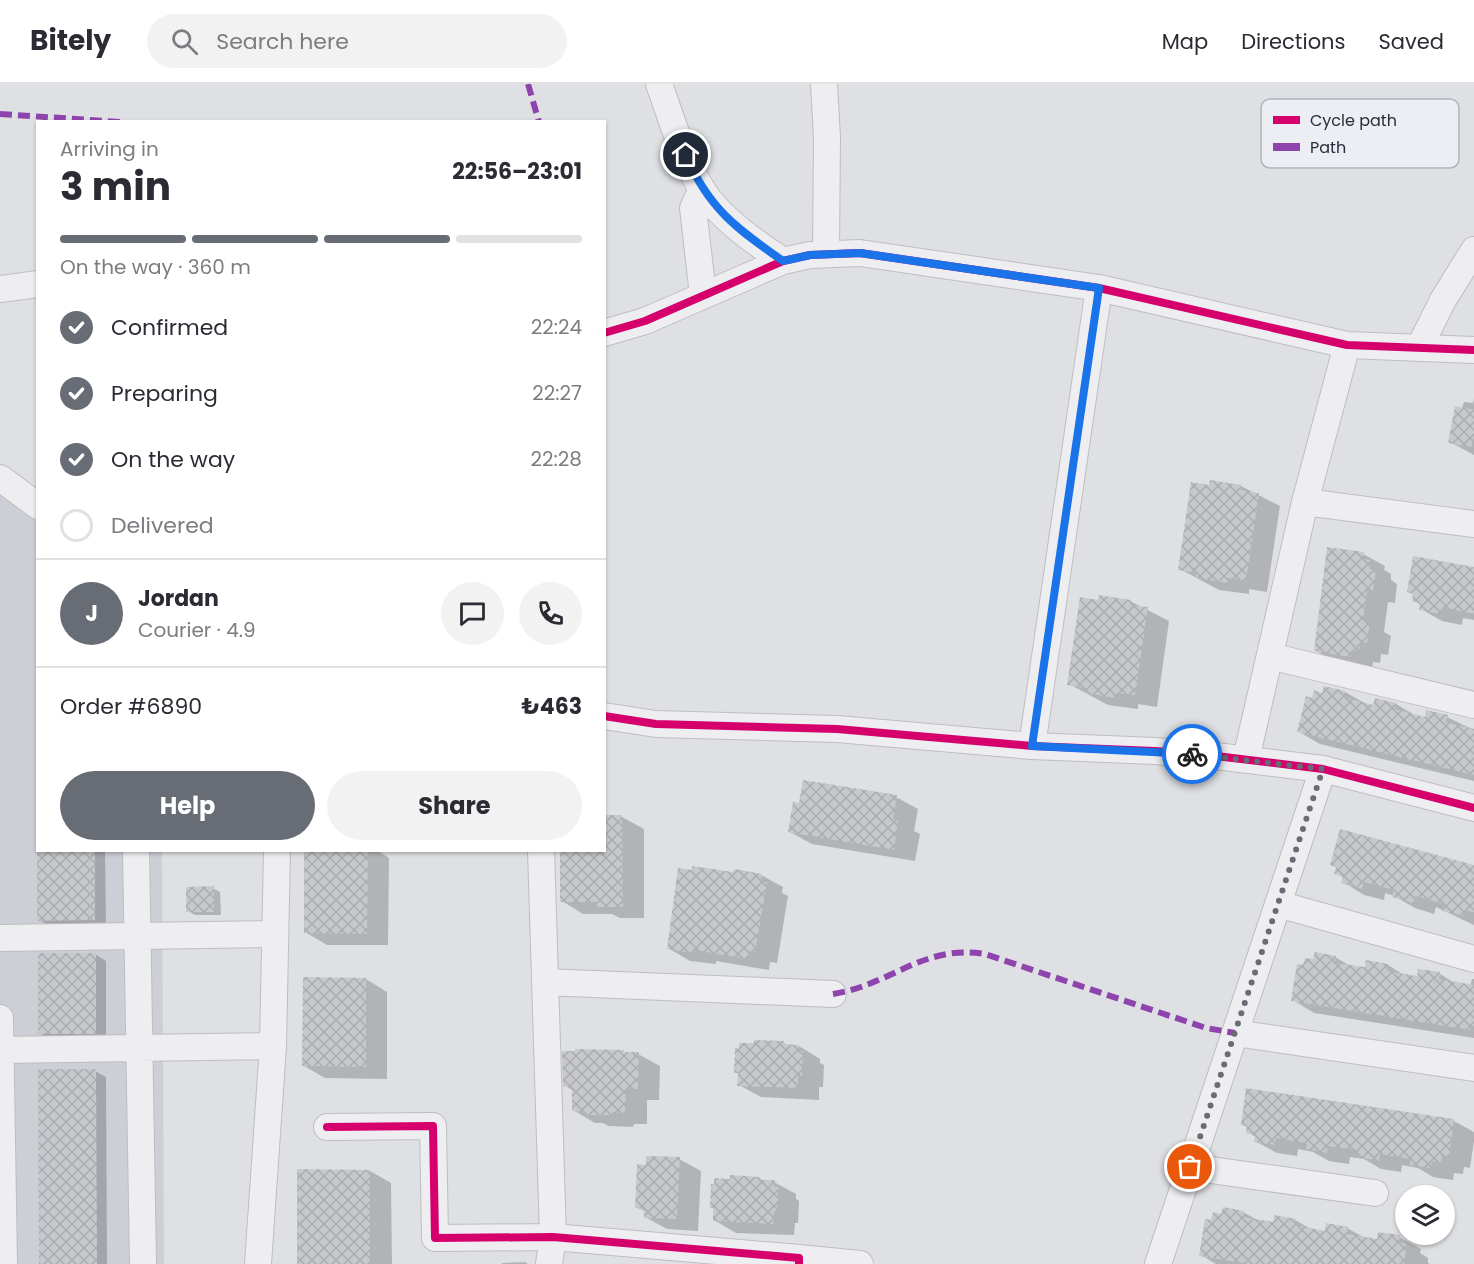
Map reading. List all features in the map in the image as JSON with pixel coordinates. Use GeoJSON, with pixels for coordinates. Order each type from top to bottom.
{"type":"FeatureCollection","features":[{"type":"Feature","properties":{"kind":"street"},"geometry":{"type":"LineString","coordinates":[[659,84],[702,189],[725,218],[783,261]]}},
{"type":"Feature","properties":{"kind":"street"},"geometry":{"type":"LineString","coordinates":[[824,84],[827,137],[826,254]]}},
{"type":"Feature","properties":{"kind":"street"},"geometry":{"type":"LineString","coordinates":[[702,189],[693,208],[703,295]]}},
{"type":"Feature","properties":{"kind":"street"},"geometry":{"type":"LineString","coordinates":[[1419,348],[1443,300],[1474,250]]}},
{"type":"Feature","properties":{"kind":"street"},"geometry":{"type":"LineString","coordinates":[[606,332],[645,321],[783,261],[826,254],[871,254],[1099,288],[1347,345],[1474,350]]}},
{"type":"Feature","properties":{"kind":"street"},"geometry":{"type":"LineString","coordinates":[[0,289],[36,284]]}},
{"type":"Feature","properties":{"kind":"street"},"geometry":{"type":"LineString","coordinates":[[1032,746],[1099,288]]}},
{"type":"Feature","properties":{"kind":"street"},"geometry":{"type":"LineString","coordinates":[[1246,759],[1305,502],[1347,345]]}},
{"type":"Feature","properties":{"kind":"street"},"geometry":{"type":"LineString","coordinates":[[0,478],[36,505]]}},
{"type":"Feature","properties":{"kind":"street"},"geometry":{"type":"LineString","coordinates":[[1305,502],[1474,524]]}},
{"type":"Feature","properties":{"kind":"street"},"geometry":{"type":"LineString","coordinates":[[1278,658],[1474,705]]}},
{"type":"Feature","properties":{"kind":"street"},"geometry":{"type":"LineString","coordinates":[[606,716],[656,724],[837,729],[1032,746],[1155,751],[1246,759],[1323,769],[1474,808]]}},
{"type":"Feature","properties":{"kind":"street"},"geometry":{"type":"LineString","coordinates":[[1158,1264],[1323,769]]}},
{"type":"Feature","properties":{"kind":"street"},"geometry":{"type":"LineString","coordinates":[[136,852],[143,1264]]}},
{"type":"Feature","properties":{"kind":"street"},"geometry":{"type":"LineString","coordinates":[[258,1264],[273,1046],[277,852]]}},
{"type":"Feature","properties":{"kind":"street"},"geometry":{"type":"LineString","coordinates":[[541,852],[553,1237],[549,1264]]}},
{"type":"Feature","properties":{"kind":"street"},"geometry":{"type":"LineString","coordinates":[[1278,904],[1474,959]]}},
{"type":"Feature","properties":{"kind":"street"},"geometry":{"type":"LineString","coordinates":[[0,938],[275,934]]}},
{"type":"Feature","properties":{"kind":"street"},"geometry":{"type":"LineString","coordinates":[[545,982],[833,994]]}},
{"type":"Feature","properties":{"kind":"street"},"geometry":{"type":"LineString","coordinates":[[0,1018],[4,1264]]}},
{"type":"Feature","properties":{"kind":"street"},"geometry":{"type":"LineString","coordinates":[[1235,1034],[1474,1068]]}},
{"type":"Feature","properties":{"kind":"street"},"geometry":{"type":"LineString","coordinates":[[0,1050],[273,1046]]}},
{"type":"Feature","properties":{"kind":"street"},"geometry":{"type":"LineString","coordinates":[[327,1127],[433,1126],[435,1238],[553,1237],[799,1261],[860,1264]]}},
{"type":"Feature","properties":{"kind":"street"},"geometry":{"type":"LineString","coordinates":[[1190,1167],[1375,1193]]}},
{"type":"Feature","properties":{"kind":"shaded area"},"geometry":{"type":"Polygon","coordinates":[[[0,472],[36,494],[36,852],[162,852],[164,1264],[0,1264],[0,472]]]}},
{"type":"Feature","properties":{"kind":"building"},"geometry":{"type":"Polygon","coordinates":[[[1455,406],[1474,410],[1474,436],[1471,447],[1448,443],[1455,406]]]}},
{"type":"Feature","properties":{"kind":"building"},"geometry":{"type":"Polygon","coordinates":[[[1210,480],[1241,485],[1241,490],[1259,493],[1246,581],[1228,578],[1227,583],[1196,578],[1196,573],[1178,570],[1191,482],[1209,485],[1210,480]]]}},
{"type":"Feature","properties":{"kind":"building"},"geometry":{"type":"Polygon","coordinates":[[[1327,547],[1364,552],[1363,559],[1370,560],[1369,569],[1376,570],[1373,591],[1367,590],[1363,621],[1370,622],[1367,643],[1360,642],[1359,651],[1351,650],[1351,657],[1314,651],[1327,547]]]}},
{"type":"Feature","properties":{"kind":"building"},"geometry":{"type":"Polygon","coordinates":[[[1413,556],[1474,567],[1474,614],[1442,607],[1440,614],[1419,610],[1420,603],[1412,601],[1413,594],[1407,592],[1413,556]]]}},
{"type":"Feature","properties":{"kind":"building"},"geometry":{"type":"Polygon","coordinates":[[[1099,595],[1131,600],[1130,605],[1148,607],[1135,695],[1117,693],[1116,698],[1085,693],[1085,688],[1067,685],[1080,597],[1098,600],[1099,595]]]}},
{"type":"Feature","properties":{"kind":"building"},"geometry":{"type":"Polygon","coordinates":[[[1324,686],[1345,691],[1344,697],[1373,705],[1375,698],[1396,703],[1395,709],[1425,717],[1426,710],[1448,715],[1446,722],[1474,729],[1474,775],[1297,732],[1306,696],[1312,698],[1314,690],[1322,693],[1324,686]]]}},
{"type":"Feature","properties":{"kind":"building"},"geometry":{"type":"Polygon","coordinates":[[[803,780],[897,795],[893,819],[898,820],[894,850],[788,832],[793,802],[799,803],[803,780]]]}},
{"type":"Feature","properties":{"kind":"building"},"geometry":{"type":"Polygon","coordinates":[[[606,815],[622,815],[623,907],[597,907],[597,902],[560,902],[560,852],[606,852],[606,815]]]}},
{"type":"Feature","properties":{"kind":"building"},"geometry":{"type":"Polygon","coordinates":[[[1340,829],[1474,865],[1474,912],[1465,910],[1463,916],[1442,911],[1444,904],[1415,896],[1413,903],[1392,897],[1394,890],[1364,882],[1362,889],[1341,883],[1343,876],[1334,874],[1336,867],[1330,865],[1340,829]]]}},
{"type":"Feature","properties":{"kind":"building"},"geometry":{"type":"Polygon","coordinates":[[[37,852],[95,852],[95,920],[37,921],[37,852]]]}},
{"type":"Feature","properties":{"kind":"building"},"geometry":{"type":"Polygon","coordinates":[[[304,852],[368,852],[367,934],[304,933],[304,852]]]}},
{"type":"Feature","properties":{"kind":"building"},"geometry":{"type":"Polygon","coordinates":[[[692,866],[733,872],[735,869],[762,874],[760,882],[767,882],[755,952],[749,951],[747,959],[695,950],[694,953],[667,949],[678,868],[692,870],[692,866]]]}},
{"type":"Feature","properties":{"kind":"building"},"geometry":{"type":"Polygon","coordinates":[[[214,886],[214,912],[186,912],[186,887],[214,886]]]}},
{"type":"Feature","properties":{"kind":"building"},"geometry":{"type":"Polygon","coordinates":[[[1315,952],[1336,956],[1335,963],[1365,967],[1366,960],[1388,964],[1387,971],[1417,976],[1418,969],[1440,972],[1439,979],[1474,985],[1474,1026],[1471,1025],[1470,1030],[1291,1001],[1297,964],[1303,965],[1305,958],[1313,959],[1315,952]]]}},
{"type":"Feature","properties":{"kind":"building"},"geometry":{"type":"Polygon","coordinates":[[[38,953],[96,953],[96,1034],[38,1034],[38,953]]]}},
{"type":"Feature","properties":{"kind":"building"},"geometry":{"type":"Polygon","coordinates":[[[303,977],[366,978],[366,1067],[302,1066],[303,977]]]}},
{"type":"Feature","properties":{"kind":"building"},"geometry":{"type":"Polygon","coordinates":[[[754,1040],[784,1041],[784,1044],[799,1045],[799,1051],[803,1051],[802,1076],[798,1076],[798,1088],[737,1086],[738,1073],[734,1073],[735,1048],[739,1049],[739,1043],[754,1043],[754,1040]]]}},
{"type":"Feature","properties":{"kind":"building"},"geometry":{"type":"Polygon","coordinates":[[[575,1049],[639,1052],[638,1089],[626,1088],[625,1113],[585,1115],[585,1112],[572,1111],[572,1087],[563,1087],[562,1051],[575,1051],[575,1049]]]}},
{"type":"Feature","properties":{"kind":"building"},"geometry":{"type":"Polygon","coordinates":[[[38,1069],[96,1069],[97,1264],[39,1264],[38,1069]]]}},
{"type":"Feature","properties":{"kind":"building"},"geometry":{"type":"Polygon","coordinates":[[[1246,1088],[1454,1119],[1449,1156],[1442,1155],[1441,1163],[1432,1161],[1431,1168],[1410,1165],[1411,1159],[1380,1154],[1379,1161],[1358,1157],[1359,1150],[1328,1146],[1327,1153],[1306,1149],[1307,1143],[1276,1138],[1275,1145],[1254,1142],[1255,1135],[1246,1133],[1247,1126],[1241,1125],[1246,1088]]]}},
{"type":"Feature","properties":{"kind":"building"},"geometry":{"type":"Polygon","coordinates":[[[646,1156],[680,1157],[677,1219],[644,1218],[644,1209],[635,1208],[637,1164],[646,1165],[646,1156]]]}},
{"type":"Feature","properties":{"kind":"building"},"geometry":{"type":"Polygon","coordinates":[[[297,1169],[370,1170],[370,1264],[297,1264],[297,1169]]]}},
{"type":"Feature","properties":{"kind":"building"},"geometry":{"type":"Polygon","coordinates":[[[730,1175],[775,1180],[774,1187],[778,1187],[777,1211],[774,1211],[773,1224],[713,1221],[713,1208],[710,1208],[711,1184],[714,1184],[714,1178],[730,1179],[730,1175]]]}},
{"type":"Feature","properties":{"kind":"building"},"geometry":{"type":"Polygon","coordinates":[[[1223,1207],[1244,1211],[1243,1217],[1273,1222],[1274,1215],[1296,1219],[1295,1225],[1325,1231],[1326,1223],[1348,1227],[1347,1234],[1377,1239],[1378,1232],[1395,1234],[1395,1245],[1407,1245],[1404,1264],[1250,1264],[1199,1256],[1205,1219],[1211,1220],[1213,1212],[1221,1214],[1223,1207]]]}},
{"type":"Feature","properties":{"kind":"marked path"},"geometry":{"type":"LineString","coordinates":[[528,84],[538,120]]}},
{"type":"Feature","properties":{"kind":"marked path"},"geometry":{"type":"LineString","coordinates":[[0,114],[91,120]]}},
{"type":"Feature","properties":{"kind":"marked path"},"geometry":{"type":"LineString","coordinates":[[833,994],[872,983],[925,960],[943,955],[963,952],[985,954],[1206,1028],[1235,1033]]}},
{"type":"Feature","properties":{"kind":"cycle path"},"geometry":{"type":"LineString","coordinates":[[606,332],[645,321],[783,261],[810,255],[860,253],[1099,288],[1347,345],[1474,350]]}},
{"type":"Feature","properties":{"kind":"cycle path"},"geometry":{"type":"LineString","coordinates":[[606,716],[656,724],[837,729],[1032,746],[1216,756],[1323,769],[1474,808]]}},
{"type":"Feature","properties":{"kind":"cycle path"},"geometry":{"type":"LineString","coordinates":[[327,1127],[433,1126],[435,1238],[553,1237],[799,1258],[799,1264]]}},
{"type":"Feature","properties":{"kind":"way so far"},"geometry":{"type":"LineString","coordinates":[[1190,1167],[1323,769],[1192,754]]}},
{"type":"Feature","properties":{"kind":"route"},"geometry":{"type":"LineString","coordinates":[[686,155],[702,189],[725,218],[783,261],[810,255],[860,253],[1099,288],[1032,746],[1192,754]]}}]}
